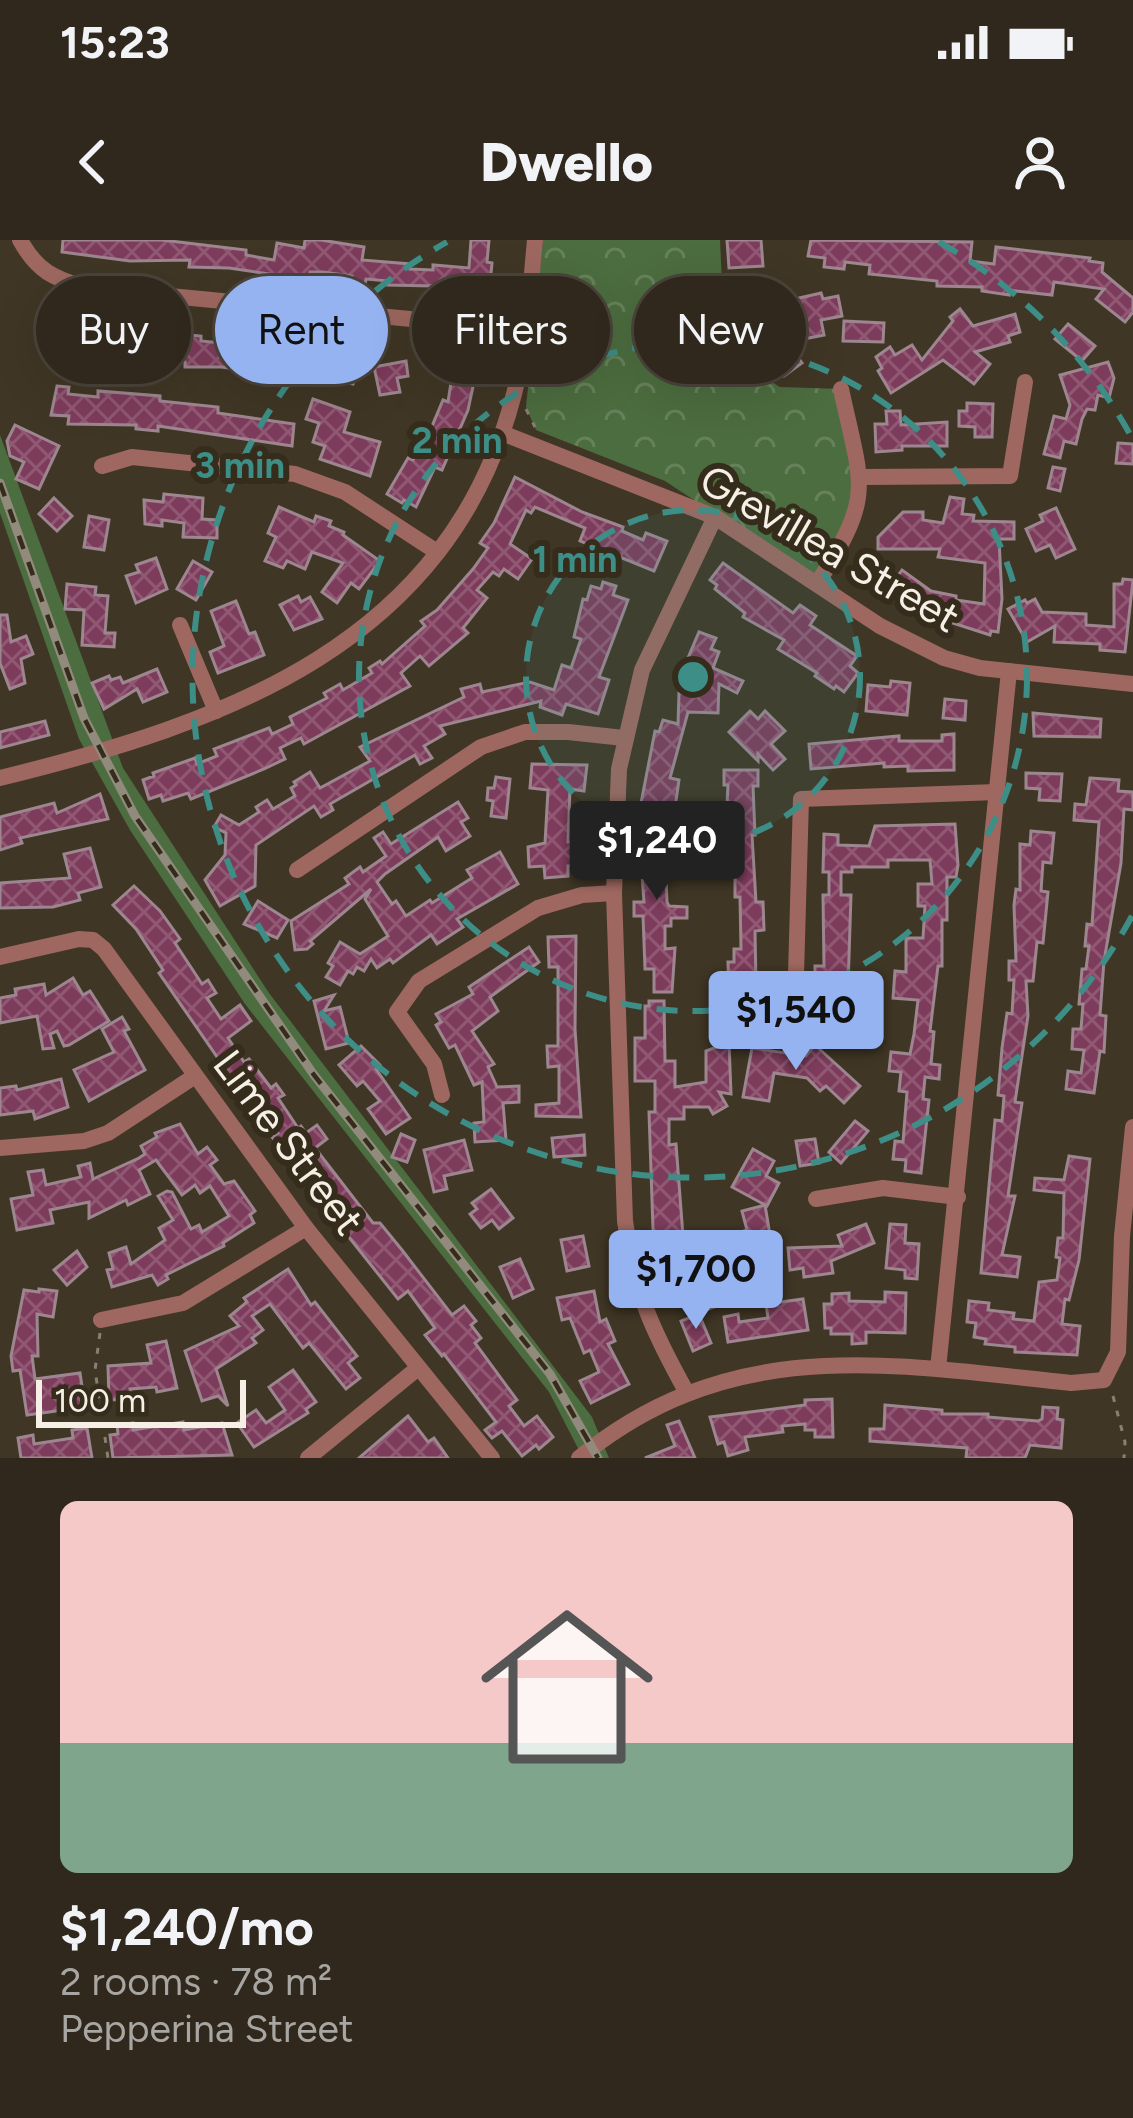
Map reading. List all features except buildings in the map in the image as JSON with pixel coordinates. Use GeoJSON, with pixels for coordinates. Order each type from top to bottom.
{"type":"FeatureCollection","features":[{"type":"Feature","properties":{"kind":"street"},"geometry":{"type":"LineString","coordinates":[[20,240],[41,271],[87,288],[412,319]]}},
{"type":"Feature","properties":{"kind":"street"},"geometry":{"type":"LineString","coordinates":[[531,276],[535,240]]}},
{"type":"Feature","properties":{"kind":"street"},"geometry":{"type":"LineString","coordinates":[[861,477],[1010,476],[1025,382]]}},
{"type":"Feature","properties":{"kind":"street"},"geometry":{"type":"LineString","coordinates":[[0,778],[85,757],[216,711],[274,686],[339,648],[406,590],[437,552],[502,433],[513,384]]}},
{"type":"Feature","properties":{"kind":"street"},"geometry":{"type":"LineString","coordinates":[[818,582],[853,526],[859,507],[861,477],[842,389]]}},
{"type":"Feature","properties":{"kind":"street","name":"Grevillea Street"},"geometry":{"type":"LineString","coordinates":[[502,433],[715,517],[913,645],[980,668],[1133,684]]}},
{"type":"Feature","properties":{"kind":"street"},"geometry":{"type":"LineString","coordinates":[[102,466],[132,457],[295,474],[345,492],[437,552]]}},
{"type":"Feature","properties":{"kind":"street"},"geometry":{"type":"LineString","coordinates":[[687,1394],[649,1323],[626,1221],[615,802],[624,738],[642,670],[715,517]]}},
{"type":"Feature","properties":{"kind":"street"},"geometry":{"type":"LineString","coordinates":[[180,625],[216,711]]}},
{"type":"Feature","properties":{"kind":"street"},"geometry":{"type":"LineString","coordinates":[[938,1369],[1009,671]]}},
{"type":"Feature","properties":{"kind":"street"},"geometry":{"type":"LineString","coordinates":[[297,870],[481,747],[525,732],[624,738]]}},
{"type":"Feature","properties":{"kind":"street"},"geometry":{"type":"LineString","coordinates":[[794,1009],[801,799],[997,792]]}},
{"type":"Feature","properties":{"kind":"street"},"geometry":{"type":"LineString","coordinates":[[442,1095],[434,1064],[397,1012],[419,981],[538,908],[582,895],[614,893]]}},
{"type":"Feature","properties":{"kind":"street","name":"Lime Street"},"geometry":{"type":"LineString","coordinates":[[0,957],[65,941],[93,940],[111,958],[306,1228],[492,1458]]}},
{"type":"Feature","properties":{"kind":"street"},"geometry":{"type":"LineString","coordinates":[[0,1148],[84,1141],[108,1133],[195,1076]]}},
{"type":"Feature","properties":{"kind":"street"},"geometry":{"type":"LineString","coordinates":[[579,1458],[687,1394],[720,1380],[778,1368],[862,1364],[1071,1382],[1104,1379],[1118,1352],[1133,1126]]}},
{"type":"Feature","properties":{"kind":"street"},"geometry":{"type":"LineString","coordinates":[[816,1199],[883,1188],[958,1197]]}},
{"type":"Feature","properties":{"kind":"street"},"geometry":{"type":"LineString","coordinates":[[101,1320],[183,1303],[306,1228]]}},
{"type":"Feature","properties":{"kind":"street"},"geometry":{"type":"LineString","coordinates":[[308,1458],[418,1367]]}},
{"type":"Feature","properties":{"kind":"path"},"geometry":{"type":"LineString","coordinates":[[526,407],[536,430]]}},
{"type":"Feature","properties":{"kind":"path"},"geometry":{"type":"LineString","coordinates":[[101,1320],[95,1370],[108,1458]]}},
{"type":"Feature","properties":{"kind":"path"},"geometry":{"type":"LineString","coordinates":[[1104,1379],[1118,1406],[1124,1458]]}},
{"type":"Feature","properties":{"kind":"green space"},"geometry":{"type":"Polygon","coordinates":[[[543,240],[720,240],[722,276],[634,276],[634,384],[841,389],[861,477],[823,585],[665,481],[536,430],[526,407],[528,384],[610,384],[610,276],[539,276],[543,240]]]}},
{"type":"Feature","properties":{"kind":"green space"},"geometry":{"type":"Polygon","coordinates":[[[0,435],[123,768],[269,993],[592,1417],[609,1458],[583,1458],[549,1392],[245,1004],[130,830],[79,739],[0,513],[0,435]]]}},
{"type":"Feature","properties":{"kind":"railway"},"geometry":{"type":"LineString","coordinates":[[0,483],[84,718],[135,816],[314,1075],[550,1374],[598,1458]]}}]}
